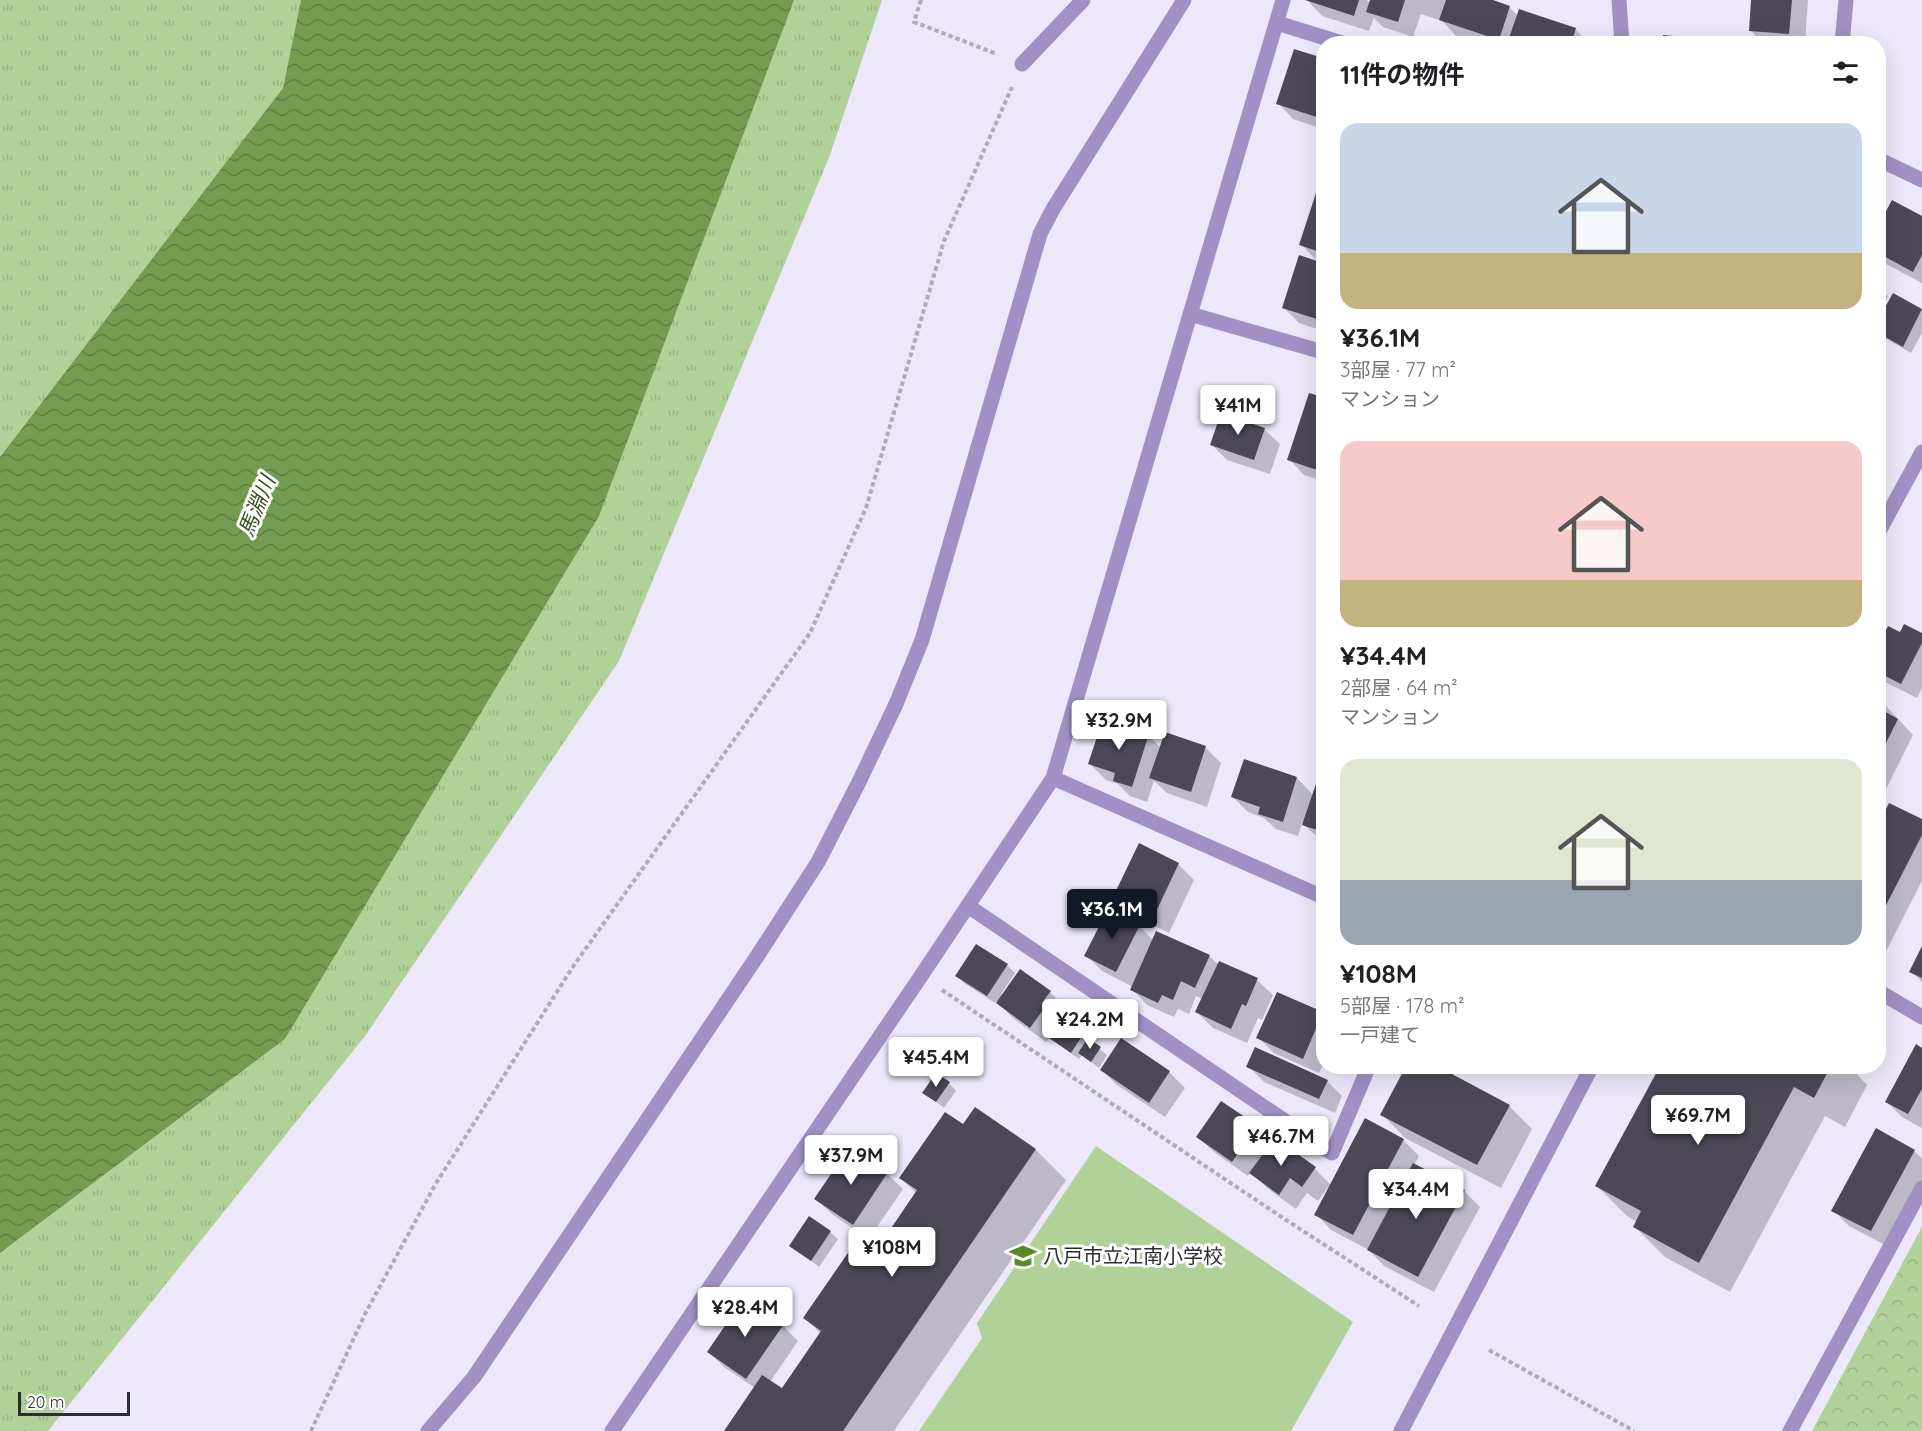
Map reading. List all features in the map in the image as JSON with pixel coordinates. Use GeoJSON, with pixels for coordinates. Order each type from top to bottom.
{"type":"FeatureCollection","features":[{"type":"Feature","properties":{"kind":"street"},"geometry":{"type":"LineString","coordinates":[[1022,64],[1083,0]]}},
{"type":"Feature","properties":{"kind":"street"},"geometry":{"type":"LineString","coordinates":[[428,1431],[474,1377],[818,862],[891,714],[921,640],[1040,234],[1053,209],[1184,0]]}},
{"type":"Feature","properties":{"kind":"street"},"geometry":{"type":"LineString","coordinates":[[612,1431],[1053,778],[1283,0]]}},
{"type":"Feature","properties":{"kind":"street"},"geometry":{"type":"LineString","coordinates":[[1619,0],[1622,36]]}},
{"type":"Feature","properties":{"kind":"street"},"geometry":{"type":"LineString","coordinates":[[1843,36],[1846,0]]}},
{"type":"Feature","properties":{"kind":"street"},"geometry":{"type":"LineString","coordinates":[[1278,23],[1319,36]]}},
{"type":"Feature","properties":{"kind":"street"},"geometry":{"type":"LineString","coordinates":[[1886,163],[1922,180]]}},
{"type":"Feature","properties":{"kind":"street"},"geometry":{"type":"LineString","coordinates":[[1190,314],[1316,350]]}},
{"type":"Feature","properties":{"kind":"street"},"geometry":{"type":"LineString","coordinates":[[1886,518],[1922,452]]}},
{"type":"Feature","properties":{"kind":"street"},"geometry":{"type":"LineString","coordinates":[[1053,778],[1316,894]]}},
{"type":"Feature","properties":{"kind":"street"},"geometry":{"type":"LineString","coordinates":[[968,906],[1332,1153],[1366,1074]]}},
{"type":"Feature","properties":{"kind":"street"},"geometry":{"type":"LineString","coordinates":[[1886,996],[1922,1017]]}},
{"type":"Feature","properties":{"kind":"street"},"geometry":{"type":"LineString","coordinates":[[1401,1431],[1588,1074]]}},
{"type":"Feature","properties":{"kind":"street"},"geometry":{"type":"LineString","coordinates":[[1790,1431],[1922,1188]]}},
{"type":"Feature","properties":{"kind":"path"},"geometry":{"type":"LineString","coordinates":[[311,1431],[365,1314],[448,1165],[572,968],[810,633],[866,508],[944,242],[1022,64],[914,22],[921,0]]}},
{"type":"Feature","properties":{"kind":"path"},"geometry":{"type":"LineString","coordinates":[[921,976],[1273,1212],[1419,1306]]}},
{"type":"Feature","properties":{"kind":"path"},"geometry":{"type":"LineString","coordinates":[[1489,1350],[1634,1431]]}},
{"type":"Feature","properties":{"kind":"green space"},"geometry":{"type":"Polygon","coordinates":[[[0,0],[301,0],[283,88],[0,457],[0,0]]]}},
{"type":"Feature","properties":{"kind":"green space"},"geometry":{"type":"Polygon","coordinates":[[[794,0],[882,0],[830,155],[619,661],[365,1036],[48,1431],[0,1431],[0,1253],[285,1039],[794,0]]]}},
{"type":"Feature","properties":{"kind":"green space"},"geometry":{"type":"Polygon","coordinates":[[[1096,1146],[1353,1322],[1291,1431],[919,1431],[982,1338],[977,1323],[1096,1146]]]}},
{"type":"Feature","properties":{"kind":"green space"},"geometry":{"type":"Polygon","coordinates":[[[1922,1227],[1922,1431],[1812,1431],[1922,1227]]]}},
{"type":"Feature","properties":{"kind":"water","name":"馬淵川"},"geometry":{"type":"Polygon","coordinates":[[[301,0],[794,0],[599,516],[285,1039],[0,1253],[0,457],[283,88],[301,0]]]}},
{"type":"Feature","properties":{"kind":"building"},"geometry":{"type":"Polygon","coordinates":[[[1305,0],[1359,0],[1354,16],[1305,0]]]}},
{"type":"Feature","properties":{"kind":"building"},"geometry":{"type":"Polygon","coordinates":[[[1370,0],[1405,0],[1398,22],[1366,12],[1370,0]]]}},
{"type":"Feature","properties":{"kind":"building"},"geometry":{"type":"Polygon","coordinates":[[[1446,0],[1493,0],[1510,6],[1500,36],[1487,36],[1439,20],[1446,0]]]}},
{"type":"Feature","properties":{"kind":"building"},"geometry":{"type":"Polygon","coordinates":[[[1751,0],[1792,0],[1789,34],[1749,31],[1751,0]]]}},
{"type":"Feature","properties":{"kind":"building"},"geometry":{"type":"Polygon","coordinates":[[[1519,9],[1576,28],[1574,36],[1510,36],[1519,9]]]}},
{"type":"Feature","properties":{"kind":"building"},"geometry":{"type":"Polygon","coordinates":[[[1294,49],[1316,56],[1316,117],[1276,104],[1294,49]]]}},
{"type":"Feature","properties":{"kind":"building"},"geometry":{"type":"Polygon","coordinates":[[[1316,193],[1316,251],[1299,245],[1316,193]]]}},
{"type":"Feature","properties":{"kind":"building"},"geometry":{"type":"Polygon","coordinates":[[[1892,200],[1922,216],[1922,255],[1913,272],[1886,257],[1886,211],[1892,200]]]}},
{"type":"Feature","properties":{"kind":"building"},"geometry":{"type":"Polygon","coordinates":[[[1299,255],[1316,261],[1316,319],[1282,308],[1299,255]]]}},
{"type":"Feature","properties":{"kind":"building"},"geometry":{"type":"Polygon","coordinates":[[[1893,293],[1922,309],[1903,347],[1886,337],[1886,306],[1893,293]]]}},
{"type":"Feature","properties":{"kind":"building"},"geometry":{"type":"Polygon","coordinates":[[[1309,393],[1316,395],[1316,470],[1287,460],[1309,393]]]}},
{"type":"Feature","properties":{"kind":"building"},"geometry":{"type":"Polygon","coordinates":[[[1221,413],[1265,428],[1254,460],[1210,445],[1221,413]]]}},
{"type":"Feature","properties":{"kind":"building"},"geometry":{"type":"Polygon","coordinates":[[[1904,624],[1922,633],[1922,643],[1901,684],[1886,676],[1886,630],[1888,626],[1900,632],[1904,624]]]}},
{"type":"Feature","properties":{"kind":"building"},"geometry":{"type":"Polygon","coordinates":[[[1886,712],[1898,719],[1886,743],[1886,712]]]}},
{"type":"Feature","properties":{"kind":"building"},"geometry":{"type":"Polygon","coordinates":[[[1103,719],[1149,734],[1132,787],[1113,781],[1115,773],[1088,764],[1103,719]]]}},
{"type":"Feature","properties":{"kind":"building"},"geometry":{"type":"Polygon","coordinates":[[[1165,732],[1206,746],[1191,792],[1149,778],[1165,732]]]}},
{"type":"Feature","properties":{"kind":"building"},"geometry":{"type":"Polygon","coordinates":[[[1244,759],[1297,777],[1283,822],[1258,814],[1260,807],[1231,797],[1244,759]]]}},
{"type":"Feature","properties":{"kind":"building"},"geometry":{"type":"Polygon","coordinates":[[[1316,784],[1316,830],[1302,825],[1316,784]]]}},
{"type":"Feature","properties":{"kind":"building"},"geometry":{"type":"Polygon","coordinates":[[[1889,803],[1922,819],[1922,835],[1886,905],[1886,809],[1889,803]]]}},
{"type":"Feature","properties":{"kind":"building"},"geometry":{"type":"Polygon","coordinates":[[[1139,843],[1179,863],[1153,918],[1112,899],[1139,843]]]}},
{"type":"Feature","properties":{"kind":"building"},"geometry":{"type":"Polygon","coordinates":[[[1108,909],[1140,925],[1116,972],[1084,956],[1108,909]]]}},
{"type":"Feature","properties":{"kind":"building"},"geometry":{"type":"Polygon","coordinates":[[[1156,931],[1210,955],[1195,988],[1181,981],[1173,1000],[1162,995],[1158,1003],[1130,990],[1156,931]]]}},
{"type":"Feature","properties":{"kind":"building"},"geometry":{"type":"Polygon","coordinates":[[[976,944],[1008,964],[987,996],[955,976],[976,944]]]}},
{"type":"Feature","properties":{"kind":"building"},"geometry":{"type":"Polygon","coordinates":[[[1922,946],[1922,978],[1909,972],[1922,946]]]}},
{"type":"Feature","properties":{"kind":"building"},"geometry":{"type":"Polygon","coordinates":[[[1219,961],[1258,978],[1246,1006],[1242,1004],[1231,1029],[1195,1012],[1219,961]]]}},
{"type":"Feature","properties":{"kind":"building"},"geometry":{"type":"Polygon","coordinates":[[[1020,969],[1051,991],[1044,1000],[1048,1003],[1030,1028],[996,1003],[1020,969]]]}},
{"type":"Feature","properties":{"kind":"building"},"geometry":{"type":"Polygon","coordinates":[[[1277,992],[1316,1009],[1316,1028],[1303,1059],[1256,1038],[1277,992]]]}},
{"type":"Feature","properties":{"kind":"building"},"geometry":{"type":"Polygon","coordinates":[[[1069,1002],[1091,1016],[1085,1025],[1088,1027],[1071,1053],[1046,1036],[1069,1002]]]}},
{"type":"Feature","properties":{"kind":"building"},"geometry":{"type":"Polygon","coordinates":[[[1088,1038],[1101,1047],[1091,1062],[1078,1053],[1088,1038]]]}},
{"type":"Feature","properties":{"kind":"building"},"geometry":{"type":"Polygon","coordinates":[[[1121,1038],[1170,1071],[1149,1103],[1100,1070],[1121,1038]]]}},
{"type":"Feature","properties":{"kind":"building"},"geometry":{"type":"Polygon","coordinates":[[[1916,1044],[1922,1048],[1922,1089],[1908,1114],[1885,1102],[1916,1044]]]}},
{"type":"Feature","properties":{"kind":"building"},"geometry":{"type":"Polygon","coordinates":[[[1255,1047],[1328,1080],[1319,1099],[1246,1067],[1255,1047]]]}},
{"type":"Feature","properties":{"kind":"building"},"geometry":{"type":"Polygon","coordinates":[[[936,1073],[950,1082],[936,1102],[922,1093],[936,1073]]]}},
{"type":"Feature","properties":{"kind":"building"},"geometry":{"type":"Polygon","coordinates":[[[1402,1074],[1452,1074],[1510,1105],[1477,1165],[1380,1115],[1402,1074]]]}},
{"type":"Feature","properties":{"kind":"building"},"geometry":{"type":"Polygon","coordinates":[[[1656,1074],[1827,1074],[1814,1098],[1794,1087],[1699,1263],[1633,1227],[1641,1211],[1595,1186],[1656,1074]]]}},
{"type":"Feature","properties":{"kind":"building"},"geometry":{"type":"Polygon","coordinates":[[[1221,1101],[1257,1125],[1232,1162],[1196,1137],[1221,1101]]]}},
{"type":"Feature","properties":{"kind":"building"},"geometry":{"type":"Polygon","coordinates":[[[975,1107],[1036,1149],[843,1431],[724,1431],[762,1375],[782,1388],[821,1331],[803,1318],[861,1234],[879,1246],[917,1190],[899,1178],[945,1112],[963,1124],[975,1107]]]}},
{"type":"Feature","properties":{"kind":"building"},"geometry":{"type":"Polygon","coordinates":[[[1365,1118],[1404,1139],[1353,1235],[1314,1215],[1365,1118]]]}},
{"type":"Feature","properties":{"kind":"building"},"geometry":{"type":"Polygon","coordinates":[[[1876,1128],[1915,1150],[1871,1231],[1831,1211],[1876,1128]]]}},
{"type":"Feature","properties":{"kind":"building"},"geometry":{"type":"Polygon","coordinates":[[[1275,1138],[1316,1167],[1302,1187],[1290,1178],[1279,1195],[1249,1173],[1275,1138]]]}},
{"type":"Feature","properties":{"kind":"building"},"geometry":{"type":"Polygon","coordinates":[[[850,1146],[888,1172],[853,1225],[814,1199],[850,1146]]]}},
{"type":"Feature","properties":{"kind":"building"},"geometry":{"type":"Polygon","coordinates":[[[1413,1163],[1465,1190],[1418,1277],[1367,1250],[1413,1163]]]}},
{"type":"Feature","properties":{"kind":"building"},"geometry":{"type":"Polygon","coordinates":[[[809,1216],[831,1231],[811,1261],[789,1246],[809,1216]]]}},
{"type":"Feature","properties":{"kind":"building"},"geometry":{"type":"Polygon","coordinates":[[[744,1298],[784,1324],[746,1379],[707,1352],[744,1298]]]}},
{"type":"Feature","properties":{"kind":"place","name":"八戸市立江南小学校"},"geometry":{"type":"Point","coordinates":[1023,1256]}}]}
